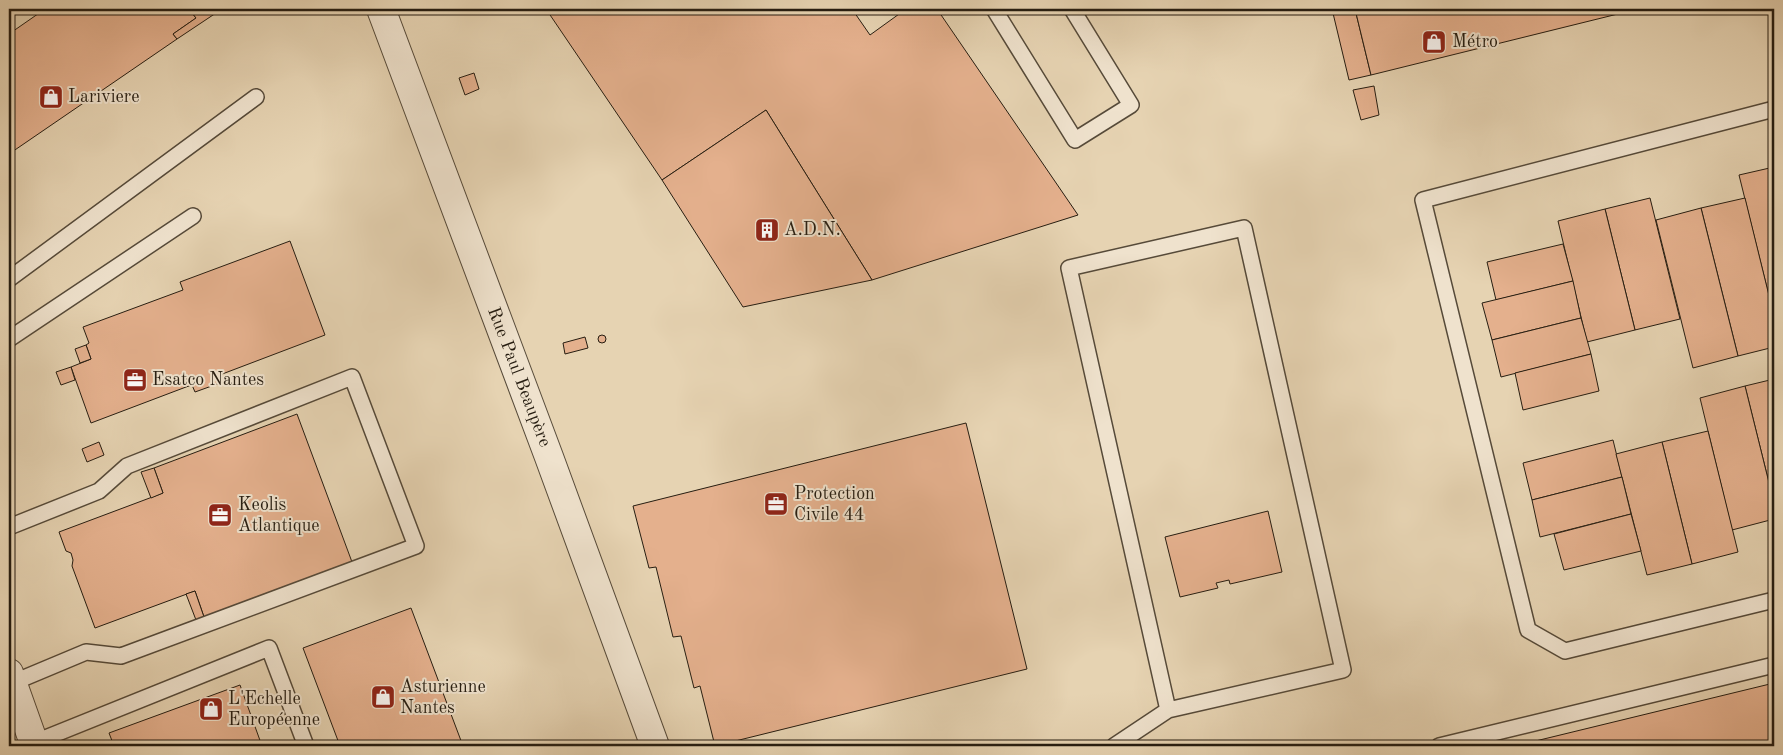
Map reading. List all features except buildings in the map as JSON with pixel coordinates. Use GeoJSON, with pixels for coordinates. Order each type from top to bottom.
{"type":"FeatureCollection","features":[{"type":"Feature","properties":{"kind":"street","name":"Rue Paul Beaupère"},"geometry":{"type":"LineString","coordinates":[[381,9],[552,465],[654,746]]}},
{"type":"Feature","properties":{"kind":"street"},"geometry":{"type":"LineString","coordinates":[[10,678],[34,745]]}},
{"type":"Feature","properties":{"kind":"lane"},"geometry":{"type":"LineString","coordinates":[[994,9],[1075,140],[1132,104],[1072,9]]}},
{"type":"Feature","properties":{"kind":"lane"},"geometry":{"type":"LineString","coordinates":[[9,279],[256,98]]}},
{"type":"Feature","properties":{"kind":"lane"},"geometry":{"type":"LineString","coordinates":[[1774,109],[1423,200],[1528,630],[1565,651],[1774,600]]}},
{"type":"Feature","properties":{"kind":"lane"},"geometry":{"type":"LineString","coordinates":[[9,339],[194,216]]}},
{"type":"Feature","properties":{"kind":"lane"},"geometry":{"type":"LineString","coordinates":[[1114,746],[1168,710],[1343,670],[1244,228],[1069,268],[1168,710]]}},
{"type":"Feature","properties":{"kind":"lane"},"geometry":{"type":"LineString","coordinates":[[9,526],[99,491],[127,466],[352,377],[416,546],[121,656],[86,652],[10,678]]}},
{"type":"Feature","properties":{"kind":"lane"},"geometry":{"type":"LineString","coordinates":[[34,745],[269,648],[306,746]]}},
{"type":"Feature","properties":{"kind":"lane"},"geometry":{"type":"LineString","coordinates":[[1439,746],[1774,664]]}},
{"type":"Feature","properties":{"kind":"place","name":"Métro"},"geometry":{"type":"Point","coordinates":[1434,42]}},
{"type":"Feature","properties":{"kind":"place","name":"Lariviere"},"geometry":{"type":"Point","coordinates":[51,97]}},
{"type":"Feature","properties":{"kind":"place","name":"A.D.N."},"geometry":{"type":"Point","coordinates":[767,230]}},
{"type":"Feature","properties":{"kind":"place","name":"Esatco Nantes"},"geometry":{"type":"Point","coordinates":[135,380]}},
{"type":"Feature","properties":{"kind":"place","name":"Protection Civile 44"},"geometry":{"type":"Point","coordinates":[776,504]}},
{"type":"Feature","properties":{"kind":"place","name":"Keolis Atlantique"},"geometry":{"type":"Point","coordinates":[220,515]}},
{"type":"Feature","properties":{"kind":"place","name":"Asturienne Nantes"},"geometry":{"type":"Point","coordinates":[383,697]}},
{"type":"Feature","properties":{"kind":"place","name":"L'Echelle Européenne"},"geometry":{"type":"Point","coordinates":[211,709]}}]}
